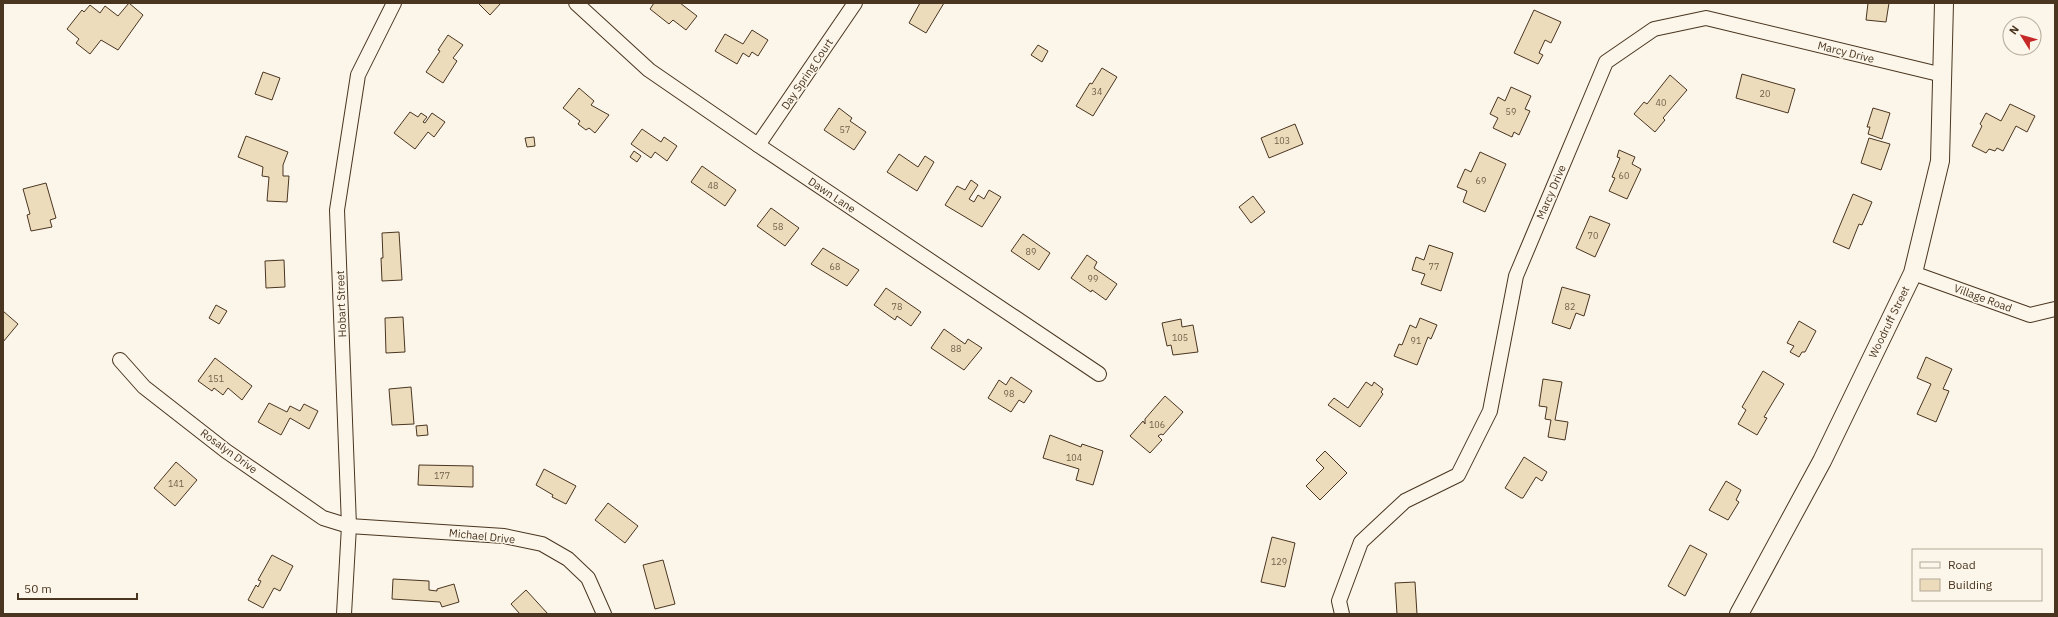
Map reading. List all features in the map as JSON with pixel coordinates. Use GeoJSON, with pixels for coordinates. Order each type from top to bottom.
{"type":"FeatureCollection","features":[{"type":"Feature","properties":{"kind":"street","name":"Hobart Street"},"geometry":{"type":"LineString","coordinates":[[344,614],[349,526],[337,210],[358,75],[394,3]]}},
{"type":"Feature","properties":{"kind":"street","name":"Dawn Lane"},"geometry":{"type":"LineString","coordinates":[[576,3],[650,70],[758,145],[1099,374]]}},
{"type":"Feature","properties":{"kind":"street","name":"Day Spring Court"},"geometry":{"type":"LineString","coordinates":[[758,145],[855,3]]}},
{"type":"Feature","properties":{"kind":"street","name":"Woodruff Street"},"geometry":{"type":"LineString","coordinates":[[1739,614],[1822,461],[1912,273],[1940,161],[1944,3]]}},
{"type":"Feature","properties":{"kind":"street","name":"Marcy Drive"},"geometry":{"type":"LineString","coordinates":[[1342,614],[1338,601],[1361,542],[1405,501],[1458,475],[1490,411],[1516,276],[1606,62],[1654,29],[1706,18],[1943,75]]}},
{"type":"Feature","properties":{"kind":"street","name":"Village Road"},"geometry":{"type":"LineString","coordinates":[[1912,273],[2030,315],[2055,309]]}},
{"type":"Feature","properties":{"kind":"street","name":"Rosalyn Drive"},"geometry":{"type":"LineString","coordinates":[[120,360],[144,387],[226,451],[322,518],[349,526]]}},
{"type":"Feature","properties":{"kind":"street","name":"Michael Drive"},"geometry":{"type":"LineString","coordinates":[[349,526],[504,536],[542,544],[568,559],[588,578],[604,614]]}},
{"type":"Feature","properties":{"kind":"building"},"geometry":{"type":"Polygon","coordinates":[[[129,3],[143,15],[118,50],[101,40],[90,54],[76,43],[79,39],[67,29],[82,10],[84,12],[90,5],[100,13],[105,6],[118,16],[129,3]]]}},
{"type":"Feature","properties":{"kind":"building"},"geometry":{"type":"Polygon","coordinates":[[[478,3],[501,3],[490,15],[478,3]]]}},
{"type":"Feature","properties":{"kind":"building"},"geometry":{"type":"Polygon","coordinates":[[[654,3],[680,3],[697,16],[686,30],[673,20],[669,24],[650,9],[654,3]]]}},
{"type":"Feature","properties":{"kind":"building"},"geometry":{"type":"Polygon","coordinates":[[[920,3],[944,3],[926,33],[909,23],[920,3]]]}},
{"type":"Feature","properties":{"kind":"building"},"geometry":{"type":"Polygon","coordinates":[[[1868,3],[1889,3],[1886,22],[1866,20],[1868,3]]]}},
{"type":"Feature","properties":{"kind":"building"},"geometry":{"type":"Polygon","coordinates":[[[1534,10],[1561,22],[1551,43],[1545,40],[1539,53],[1543,55],[1538,64],[1514,53],[1534,10]]]}},
{"type":"Feature","properties":{"kind":"building"},"geometry":{"type":"Polygon","coordinates":[[[752,30],[768,40],[758,56],[752,52],[749,57],[743,53],[737,64],[715,51],[725,34],[743,44],[752,30]]]}},
{"type":"Feature","properties":{"kind":"building"},"geometry":{"type":"Polygon","coordinates":[[[448,35],[463,45],[453,58],[457,61],[443,83],[426,72],[440,51],[438,50],[448,35]]]}},
{"type":"Feature","properties":{"kind":"building"},"geometry":{"type":"Polygon","coordinates":[[[1038,45],[1048,51],[1042,62],[1031,55],[1038,45]]]}},
{"type":"Feature","properties":{"kind":"building"},"geometry":{"type":"Polygon","coordinates":[[[1102,68],[1117,77],[1093,116],[1076,106],[1090,83],[1092,84],[1102,68]]]}},
{"type":"Feature","properties":{"kind":"building"},"geometry":{"type":"Polygon","coordinates":[[[263,72],[280,78],[272,100],[255,94],[263,72]]]}},
{"type":"Feature","properties":{"kind":"building"},"geometry":{"type":"Polygon","coordinates":[[[1742,74],[1795,89],[1788,113],[1736,98],[1742,74]]]}},
{"type":"Feature","properties":{"kind":"building"},"geometry":{"type":"Polygon","coordinates":[[[1670,75],[1687,90],[1663,118],[1665,120],[1655,132],[1634,114],[1644,102],[1647,104],[1670,75]]]}},
{"type":"Feature","properties":{"kind":"building"},"geometry":{"type":"Polygon","coordinates":[[[1511,87],[1531,96],[1525,109],[1530,111],[1519,135],[1514,132],[1512,137],[1493,128],[1498,118],[1490,114],[1498,97],[1505,101],[1511,87]]]}},
{"type":"Feature","properties":{"kind":"building"},"geometry":{"type":"Polygon","coordinates":[[[579,88],[594,101],[591,105],[609,115],[595,133],[589,128],[586,130],[578,124],[580,121],[563,108],[579,88]]]}},
{"type":"Feature","properties":{"kind":"building"},"geometry":{"type":"Polygon","coordinates":[[[2010,104],[2035,116],[2027,132],[2016,126],[2003,151],[1997,148],[1995,151],[1989,149],[1986,153],[1972,146],[1982,126],[1980,124],[1986,113],[2001,121],[2010,104]]]}},
{"type":"Feature","properties":{"kind":"building"},"geometry":{"type":"Polygon","coordinates":[[[839,108],[852,118],[850,121],[866,132],[854,150],[824,130],[839,108]]]}},
{"type":"Feature","properties":{"kind":"building"},"geometry":{"type":"Polygon","coordinates":[[[1873,108],[1890,113],[1882,139],[1868,134],[1870,127],[1867,127],[1873,108]]]}},
{"type":"Feature","properties":{"kind":"building"},"geometry":{"type":"Polygon","coordinates":[[[410,112],[418,117],[421,113],[427,117],[423,122],[425,123],[432,113],[445,122],[434,137],[428,132],[415,149],[394,133],[410,112]]]}},
{"type":"Feature","properties":{"kind":"building"},"geometry":{"type":"Polygon","coordinates":[[[1295,124],[1303,144],[1269,158],[1261,138],[1295,124]]]}},
{"type":"Feature","properties":{"kind":"building"},"geometry":{"type":"Polygon","coordinates":[[[642,129],[661,142],[664,137],[677,146],[667,161],[655,152],[651,158],[631,144],[642,129]]]}},
{"type":"Feature","properties":{"kind":"building"},"geometry":{"type":"Polygon","coordinates":[[[246,136],[288,152],[283,165],[283,176],[289,176],[287,202],[267,201],[269,177],[262,176],[263,167],[238,157],[246,136]]]}},
{"type":"Feature","properties":{"kind":"building"},"geometry":{"type":"Polygon","coordinates":[[[534,137],[535,146],[527,147],[525,138],[534,137]]]}},
{"type":"Feature","properties":{"kind":"building"},"geometry":{"type":"Polygon","coordinates":[[[1869,138],[1890,144],[1881,170],[1861,163],[1869,138]]]}},
{"type":"Feature","properties":{"kind":"building"},"geometry":{"type":"Polygon","coordinates":[[[1619,150],[1635,157],[1632,164],[1641,169],[1627,199],[1609,191],[1615,178],[1612,177],[1620,158],[1617,157],[1619,150]]]}},
{"type":"Feature","properties":{"kind":"building"},"geometry":{"type":"Polygon","coordinates":[[[634,151],[641,156],[637,162],[630,157],[634,151]]]}},
{"type":"Feature","properties":{"kind":"building"},"geometry":{"type":"Polygon","coordinates":[[[1480,152],[1506,164],[1485,212],[1463,202],[1467,191],[1457,187],[1465,169],[1471,172],[1480,152]]]}},
{"type":"Feature","properties":{"kind":"building"},"geometry":{"type":"Polygon","coordinates":[[[899,154],[918,167],[925,156],[934,162],[917,191],[887,172],[899,154]]]}},
{"type":"Feature","properties":{"kind":"building"},"geometry":{"type":"Polygon","coordinates":[[[702,166],[736,190],[725,206],[691,182],[702,166]]]}},
{"type":"Feature","properties":{"kind":"building"},"geometry":{"type":"Polygon","coordinates":[[[971,180],[978,185],[969,199],[974,202],[978,195],[984,199],[989,190],[1001,197],[982,227],[945,205],[957,186],[965,190],[971,180]]]}},
{"type":"Feature","properties":{"kind":"building"},"geometry":{"type":"Polygon","coordinates":[[[46,183],[56,218],[50,220],[52,227],[31,231],[27,215],[30,214],[23,189],[46,183]]]}},
{"type":"Feature","properties":{"kind":"building"},"geometry":{"type":"Polygon","coordinates":[[[1853,194],[1872,202],[1862,225],[1859,224],[1849,249],[1833,242],[1853,194]]]}},
{"type":"Feature","properties":{"kind":"building"},"geometry":{"type":"Polygon","coordinates":[[[1253,196],[1265,212],[1251,223],[1239,207],[1253,196]]]}},
{"type":"Feature","properties":{"kind":"building"},"geometry":{"type":"Polygon","coordinates":[[[771,208],[799,228],[785,246],[757,226],[771,208]]]}},
{"type":"Feature","properties":{"kind":"building"},"geometry":{"type":"Polygon","coordinates":[[[1590,216],[1610,224],[1595,257],[1576,248],[1590,216]]]}},
{"type":"Feature","properties":{"kind":"building"},"geometry":{"type":"Polygon","coordinates":[[[399,232],[402,280],[382,281],[382,233],[399,232]]]}},
{"type":"Feature","properties":{"kind":"building"},"geometry":{"type":"Polygon","coordinates":[[[1023,234],[1050,253],[1039,270],[1011,251],[1023,234]]]}},
{"type":"Feature","properties":{"kind":"building"},"geometry":{"type":"Polygon","coordinates":[[[1429,245],[1453,253],[1441,291],[1421,284],[1425,274],[1412,270],[1416,257],[1424,260],[1429,245]]]}},
{"type":"Feature","properties":{"kind":"building"},"geometry":{"type":"Polygon","coordinates":[[[823,248],[859,270],[847,286],[811,264],[823,248]]]}},
{"type":"Feature","properties":{"kind":"building"},"geometry":{"type":"Polygon","coordinates":[[[1087,255],[1097,262],[1094,268],[1117,284],[1106,300],[1092,290],[1091,292],[1071,278],[1087,255]]]}},
{"type":"Feature","properties":{"kind":"building"},"geometry":{"type":"Polygon","coordinates":[[[284,260],[285,287],[266,288],[265,261],[284,260]]]}},
{"type":"Feature","properties":{"kind":"building"},"geometry":{"type":"Polygon","coordinates":[[[1562,287],[1590,295],[1584,316],[1576,313],[1570,329],[1552,323],[1562,287]]]}},
{"type":"Feature","properties":{"kind":"building"},"geometry":{"type":"Polygon","coordinates":[[[886,288],[921,312],[911,326],[897,316],[895,320],[874,305],[886,288]]]}},
{"type":"Feature","properties":{"kind":"building"},"geometry":{"type":"Polygon","coordinates":[[[216,305],[227,311],[219,324],[209,318],[216,305]]]}},
{"type":"Feature","properties":{"kind":"building"},"geometry":{"type":"Polygon","coordinates":[[[3,311],[18,324],[3,342],[3,311]]]}},
{"type":"Feature","properties":{"kind":"building"},"geometry":{"type":"Polygon","coordinates":[[[403,317],[405,352],[386,353],[385,318],[403,317]]]}},
{"type":"Feature","properties":{"kind":"building"},"geometry":{"type":"Polygon","coordinates":[[[1420,318],[1437,325],[1431,339],[1428,337],[1417,365],[1394,356],[1399,344],[1402,345],[1410,325],[1416,328],[1420,318]]]}},
{"type":"Feature","properties":{"kind":"building"},"geometry":{"type":"Polygon","coordinates":[[[1181,319],[1182,327],[1193,325],[1198,352],[1173,355],[1171,345],[1167,346],[1162,323],[1181,319]]]}},
{"type":"Feature","properties":{"kind":"building"},"geometry":{"type":"Polygon","coordinates":[[[1799,321],[1816,331],[1805,352],[1802,352],[1799,357],[1790,352],[1794,346],[1787,343],[1799,321]]]}},
{"type":"Feature","properties":{"kind":"building"},"geometry":{"type":"Polygon","coordinates":[[[944,329],[965,344],[968,339],[982,348],[964,370],[931,348],[944,329]]]}},
{"type":"Feature","properties":{"kind":"building"},"geometry":{"type":"Polygon","coordinates":[[[1926,357],[1952,369],[1943,389],[1949,391],[1936,422],[1917,414],[1931,384],[1917,378],[1926,357]]]}},
{"type":"Feature","properties":{"kind":"building"},"geometry":{"type":"Polygon","coordinates":[[[215,358],[252,386],[242,400],[228,388],[223,395],[214,388],[212,391],[198,381],[215,358]]]}},
{"type":"Feature","properties":{"kind":"building"},"geometry":{"type":"Polygon","coordinates":[[[1763,371],[1784,384],[1764,417],[1767,418],[1757,435],[1738,424],[1746,410],[1742,407],[1763,371]]]}},
{"type":"Feature","properties":{"kind":"building"},"geometry":{"type":"Polygon","coordinates":[[[1011,377],[1032,391],[1024,403],[1019,400],[1011,412],[988,398],[999,380],[1006,385],[1011,377]]]}},
{"type":"Feature","properties":{"kind":"building"},"geometry":{"type":"Polygon","coordinates":[[[1543,379],[1562,382],[1555,420],[1568,422],[1565,440],[1548,437],[1551,420],[1545,419],[1547,407],[1539,406],[1543,379]]]}},
{"type":"Feature","properties":{"kind":"building"},"geometry":{"type":"Polygon","coordinates":[[[1366,382],[1372,386],[1374,382],[1383,389],[1381,392],[1383,394],[1360,427],[1328,405],[1334,398],[1348,408],[1366,382]]]}},
{"type":"Feature","properties":{"kind":"building"},"geometry":{"type":"Polygon","coordinates":[[[411,387],[414,424],[392,425],[389,389],[411,387]]]}},
{"type":"Feature","properties":{"kind":"building"},"geometry":{"type":"Polygon","coordinates":[[[1165,396],[1183,412],[1163,435],[1161,434],[1158,436],[1162,440],[1150,453],[1130,436],[1143,421],[1145,424],[1145,419],[1165,396]]]}},
{"type":"Feature","properties":{"kind":"building"},"geometry":{"type":"Polygon","coordinates":[[[269,403],[287,412],[290,406],[300,411],[304,404],[318,411],[309,429],[290,418],[281,435],[258,422],[269,403]]]}},
{"type":"Feature","properties":{"kind":"building"},"geometry":{"type":"Polygon","coordinates":[[[427,425],[428,435],[417,436],[416,426],[427,425]]]}},
{"type":"Feature","properties":{"kind":"building"},"geometry":{"type":"Polygon","coordinates":[[[1050,435],[1081,447],[1082,444],[1103,451],[1093,485],[1076,480],[1079,469],[1043,458],[1050,435]]]}},
{"type":"Feature","properties":{"kind":"building"},"geometry":{"type":"Polygon","coordinates":[[[1325,451],[1347,473],[1320,500],[1306,486],[1324,468],[1316,460],[1325,451]]]}},
{"type":"Feature","properties":{"kind":"building"},"geometry":{"type":"Polygon","coordinates":[[[1524,457],[1547,472],[1542,481],[1536,477],[1523,498],[1521,498],[1505,488],[1524,457]]]}},
{"type":"Feature","properties":{"kind":"building"},"geometry":{"type":"Polygon","coordinates":[[[176,462],[197,480],[175,506],[154,488],[176,462]]]}},
{"type":"Feature","properties":{"kind":"building"},"geometry":{"type":"Polygon","coordinates":[[[419,465],[473,466],[473,487],[418,485],[419,465]]]}},
{"type":"Feature","properties":{"kind":"building"},"geometry":{"type":"Polygon","coordinates":[[[544,469],[576,486],[566,504],[552,497],[553,495],[536,485],[544,469]]]}},
{"type":"Feature","properties":{"kind":"building"},"geometry":{"type":"Polygon","coordinates":[[[1726,481],[1741,490],[1736,500],[1739,502],[1728,520],[1709,510],[1726,481]]]}},
{"type":"Feature","properties":{"kind":"building"},"geometry":{"type":"Polygon","coordinates":[[[608,503],[638,526],[625,543],[595,520],[608,503]]]}},
{"type":"Feature","properties":{"kind":"building"},"geometry":{"type":"Polygon","coordinates":[[[1272,537],[1295,543],[1285,587],[1261,582],[1272,537]]]}},
{"type":"Feature","properties":{"kind":"building"},"geometry":{"type":"Polygon","coordinates":[[[1690,545],[1707,554],[1685,596],[1668,586],[1690,545]]]}},
{"type":"Feature","properties":{"kind":"building"},"geometry":{"type":"Polygon","coordinates":[[[272,555],[293,566],[280,591],[274,588],[263,608],[248,600],[256,585],[258,587],[261,581],[258,580],[272,555]]]}},
{"type":"Feature","properties":{"kind":"building"},"geometry":{"type":"Polygon","coordinates":[[[663,560],[675,604],[655,609],[643,565],[663,560]]]}},
{"type":"Feature","properties":{"kind":"building"},"geometry":{"type":"Polygon","coordinates":[[[393,579],[429,581],[429,590],[437,591],[437,589],[454,584],[459,602],[442,607],[440,602],[392,599],[393,579]]]}},
{"type":"Feature","properties":{"kind":"building"},"geometry":{"type":"Polygon","coordinates":[[[1415,582],[1417,614],[1397,614],[1395,583],[1415,582]]]}},
{"type":"Feature","properties":{"kind":"building"},"geometry":{"type":"Polygon","coordinates":[[[526,590],[548,614],[520,614],[511,604],[526,590]]]}}]}
